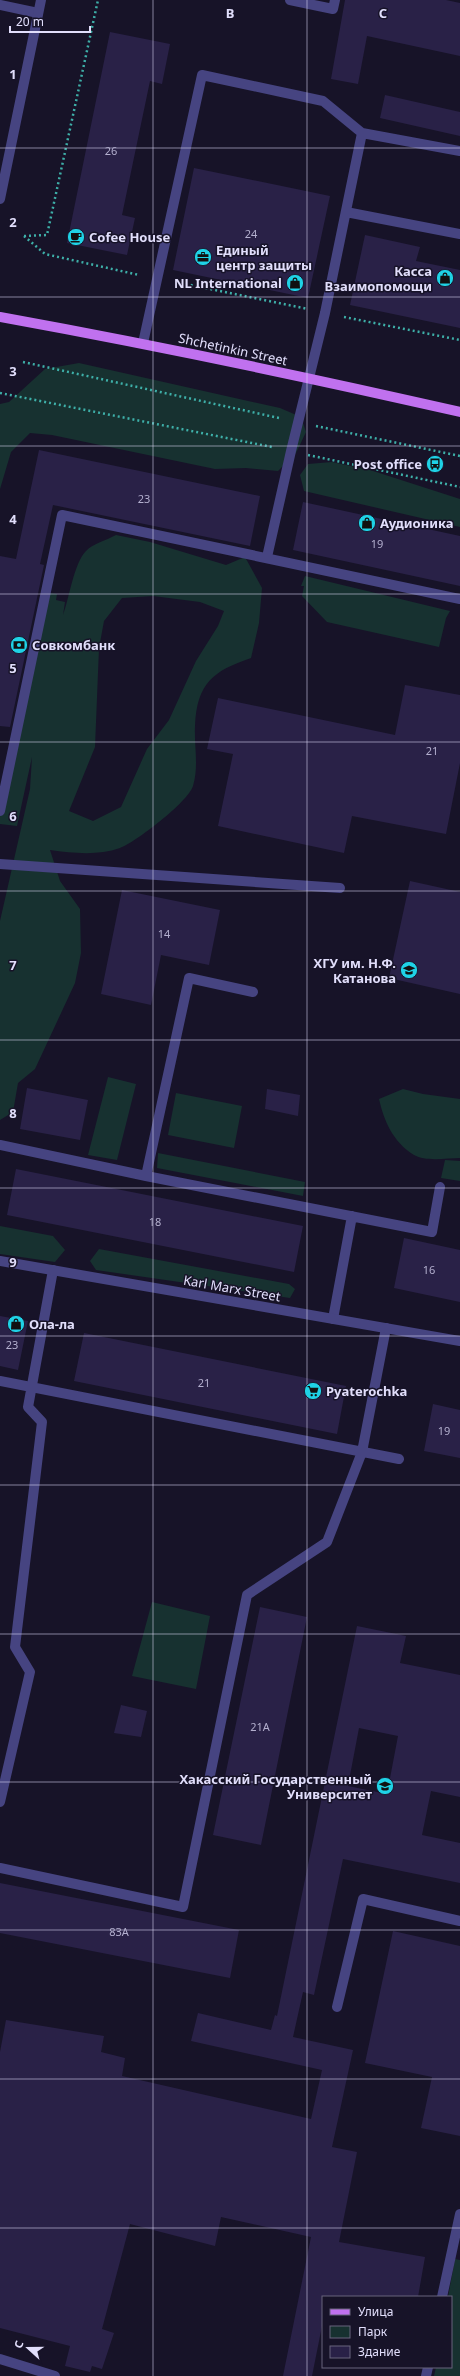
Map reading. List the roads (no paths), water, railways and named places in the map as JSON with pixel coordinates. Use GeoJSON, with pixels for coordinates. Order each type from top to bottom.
{"type":"FeatureCollection","features":[{"type":"Feature","properties":{"kind":"main road","name":"Shchetinkin Street"},"geometry":{"type":"LineString","coordinates":[[0,317],[143,343],[309,377],[460,412]]}},
{"type":"Feature","properties":{"kind":"street"},"geometry":{"type":"LineString","coordinates":[[0,199],[41,0]]}},
{"type":"Feature","properties":{"kind":"street"},"geometry":{"type":"LineString","coordinates":[[290,0],[333,9],[335,0]]}},
{"type":"Feature","properties":{"kind":"street"},"geometry":{"type":"LineString","coordinates":[[0,5],[38,13]]}},
{"type":"Feature","properties":{"kind":"street"},"geometry":{"type":"LineString","coordinates":[[143,343],[202,75],[323,101],[362,133],[460,151]]}},
{"type":"Feature","properties":{"kind":"street"},"geometry":{"type":"LineString","coordinates":[[267,557],[298,422],[326,313],[362,133]]}},
{"type":"Feature","properties":{"kind":"street"},"geometry":{"type":"LineString","coordinates":[[346,212],[460,234]]}},
{"type":"Feature","properties":{"kind":"street"},"geometry":{"type":"LineString","coordinates":[[0,811],[62,515],[267,557],[460,599]]}},
{"type":"Feature","properties":{"kind":"street"},"geometry":{"type":"LineString","coordinates":[[0,864],[340,888]]}},
{"type":"Feature","properties":{"kind":"street"},"geometry":{"type":"LineString","coordinates":[[146,1176],[189,978],[253,992]]}},
{"type":"Feature","properties":{"kind":"street"},"geometry":{"type":"LineString","coordinates":[[0,1145],[146,1176],[432,1232],[440,1187]]}},
{"type":"Feature","properties":{"kind":"street"},"geometry":{"type":"LineString","coordinates":[[333,1319],[352,1216]]}},
{"type":"Feature","properties":{"kind":"street","name":"Karl Marx Street"},"geometry":{"type":"LineString","coordinates":[[0,1261],[460,1341]]}},
{"type":"Feature","properties":{"kind":"street"},"geometry":{"type":"LineString","coordinates":[[0,1802],[30,1672],[15,1647],[42,1422],[28,1407],[53,1270]]}},
{"type":"Feature","properties":{"kind":"street"},"geometry":{"type":"LineString","coordinates":[[0,1868],[183,1907],[247,1594],[327,1542],[362,1452],[386,1328]]}},
{"type":"Feature","properties":{"kind":"street"},"geometry":{"type":"LineString","coordinates":[[0,1381],[399,1459]]}},
{"type":"Feature","properties":{"kind":"street"},"geometry":{"type":"LineString","coordinates":[[337,2007],[363,1898],[460,1921]]}},
{"type":"Feature","properties":{"kind":"street"},"geometry":{"type":"LineString","coordinates":[[442,2296],[460,2214]]}},
{"type":"Feature","properties":{"kind":"street"},"geometry":{"type":"LineString","coordinates":[[0,2359],[55,2376]]}},
{"type":"Feature","properties":{"kind":"place","name":"Cofee House"},"geometry":{"type":"Point","coordinates":[76,237]}},
{"type":"Feature","properties":{"kind":"place","name":"Единый центр защиты"},"geometry":{"type":"Point","coordinates":[203,257]}},
{"type":"Feature","properties":{"kind":"place","name":"Касса Взаимопомощи"},"geometry":{"type":"Point","coordinates":[445,278]}},
{"type":"Feature","properties":{"kind":"place","name":"NL International"},"geometry":{"type":"Point","coordinates":[295,283]}},
{"type":"Feature","properties":{"kind":"place","name":"Post office"},"geometry":{"type":"Point","coordinates":[435,464]}},
{"type":"Feature","properties":{"kind":"place","name":"Аудионика"},"geometry":{"type":"Point","coordinates":[367,523]}},
{"type":"Feature","properties":{"kind":"place","name":"Совкомбанк"},"geometry":{"type":"Point","coordinates":[19,645]}},
{"type":"Feature","properties":{"kind":"place","name":"ХГУ им. Н.Ф. Катанова"},"geometry":{"type":"Point","coordinates":[409,970]}},
{"type":"Feature","properties":{"kind":"place","name":"Ола-ла"},"geometry":{"type":"Point","coordinates":[16,1324]}},
{"type":"Feature","properties":{"kind":"place","name":"Pyaterochka"},"geometry":{"type":"Point","coordinates":[313,1391]}},
{"type":"Feature","properties":{"kind":"place","name":"Хакасский Государственный Университет"},"geometry":{"type":"Point","coordinates":[385,1786]}}]}
